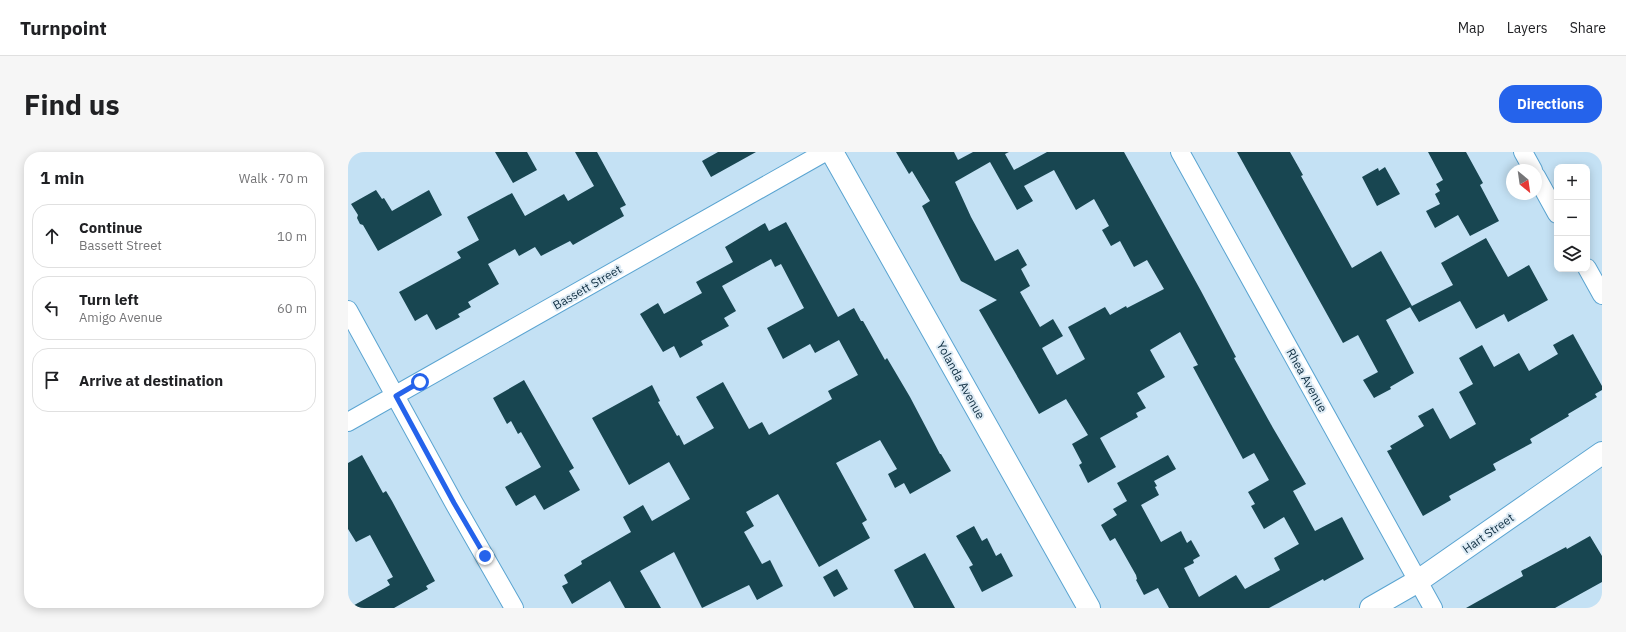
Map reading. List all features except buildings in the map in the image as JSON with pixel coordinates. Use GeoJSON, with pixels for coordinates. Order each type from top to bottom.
{"type":"FeatureCollection","features":[{"type":"Feature","properties":{"kind":"street","name":"Bassett Street"},"geometry":{"type":"LineString","coordinates":[[348,422],[825,152]]}},
{"type":"Feature","properties":{"kind":"street","name":"Yolanda Avenue"},"geometry":{"type":"LineString","coordinates":[[832,152],[1089,608]]}},
{"type":"Feature","properties":{"kind":"street","name":"Rhea Avenue"},"geometry":{"type":"LineString","coordinates":[[1180,152],[1433,608]]}},
{"type":"Feature","properties":{"kind":"street"},"geometry":{"type":"LineString","coordinates":[[1523,152],[1530,164]]}},
{"type":"Feature","properties":{"kind":"street"},"geometry":{"type":"LineString","coordinates":[[1542,187],[1554,209]]}},
{"type":"Feature","properties":{"kind":"street"},"geometry":{"type":"LineString","coordinates":[[1589,272],[1602,295]]}},
{"type":"Feature","properties":{"kind":"street"},"geometry":{"type":"LineString","coordinates":[[348,310],[454,503],[514,608]]}},
{"type":"Feature","properties":{"kind":"street","name":"Hart Street"},"geometry":{"type":"LineString","coordinates":[[1371,608],[1418,581],[1602,453]]}},
{"type":"Feature","properties":{"kind":"route"},"geometry":{"type":"LineString","coordinates":[[420,382],[396,396],[454,503],[485,556]]}}]}
